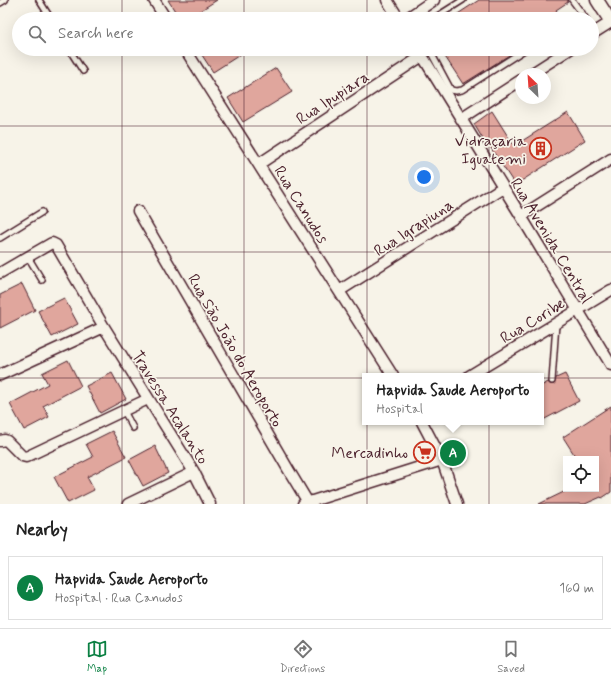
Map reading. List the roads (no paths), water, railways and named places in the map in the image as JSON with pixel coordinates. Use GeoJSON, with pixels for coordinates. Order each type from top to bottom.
{"type":"FeatureCollection","features":[{"type":"Feature","properties":{"kind":"street"},"geometry":{"type":"LineString","coordinates":[[154,0],[162,12]]}},
{"type":"Feature","properties":{"kind":"street"},"geometry":{"type":"LineString","coordinates":[[387,0],[395,12]]}},
{"type":"Feature","properties":{"kind":"street"},"geometry":{"type":"LineString","coordinates":[[416,12],[434,0]]}},
{"type":"Feature","properties":{"kind":"street"},"geometry":{"type":"LineString","coordinates":[[597,0],[611,22],[599,28]]}},
{"type":"Feature","properties":{"kind":"street","name":"Rua Canudos"},"geometry":{"type":"LineString","coordinates":[[190,56],[391,373]]}},
{"type":"Feature","properties":{"kind":"street","name":"Rua Ipupiara"},"geometry":{"type":"LineString","coordinates":[[259,164],[416,56]]}},
{"type":"Feature","properties":{"kind":"street","name":"Rua Avenida Central"},"geometry":{"type":"LineString","coordinates":[[426,56],[461,119],[611,365]]}},
{"type":"Feature","properties":{"kind":"street"},"geometry":{"type":"LineString","coordinates":[[540,68],[559,56]]}},
{"type":"Feature","properties":{"kind":"street"},"geometry":{"type":"LineString","coordinates":[[461,119],[515,84]]}},
{"type":"Feature","properties":{"kind":"street"},"geometry":{"type":"LineString","coordinates":[[521,216],[611,160]]}},
{"type":"Feature","properties":{"kind":"street","name":"Rua Igrapiuna"},"geometry":{"type":"LineString","coordinates":[[339,291],[502,187]]}},
{"type":"Feature","properties":{"kind":"street","name":"Rua São João do Aeroporto"},"geometry":{"type":"LineString","coordinates":[[138,211],[288,469],[306,503]]}},
{"type":"Feature","properties":{"kind":"street","name":"Travessa Acalanto"},"geometry":{"type":"LineString","coordinates":[[0,273],[52,243],[56,245],[104,327],[194,472],[210,504]]}},
{"type":"Feature","properties":{"kind":"street","name":"Rua Coribe"},"geometry":{"type":"LineString","coordinates":[[474,373],[611,290]]}},
{"type":"Feature","properties":{"kind":"street"},"geometry":{"type":"LineString","coordinates":[[0,375],[104,327]]}},
{"type":"Feature","properties":{"kind":"street"},"geometry":{"type":"LineString","coordinates":[[0,441],[7,441],[22,456],[26,457],[148,399]]}},
{"type":"Feature","properties":{"kind":"street"},"geometry":{"type":"LineString","coordinates":[[424,425],[432,438],[442,460],[457,504]]}},
{"type":"Feature","properties":{"kind":"street"},"geometry":{"type":"LineString","coordinates":[[306,503],[442,460]]}},
{"type":"Feature","properties":{"kind":"street"},"geometry":{"type":"LineString","coordinates":[[128,504],[194,472]]}},
{"type":"Feature","properties":{"kind":"lane"},"geometry":{"type":"LineString","coordinates":[[0,3],[5,0]]}},
{"type":"Feature","properties":{"kind":"lane"},"geometry":{"type":"LineString","coordinates":[[39,0],[47,12]]}},
{"type":"Feature","properties":{"kind":"lane"},"geometry":{"type":"LineString","coordinates":[[444,12],[463,0]]}},
{"type":"Feature","properties":{"kind":"lane"},"geometry":{"type":"LineString","coordinates":[[572,0],[581,12]]}},
{"type":"Feature","properties":{"kind":"lane"},"geometry":{"type":"LineString","coordinates":[[73,56],[83,71]]}},
{"type":"Feature","properties":{"kind":"lane"},"geometry":{"type":"LineString","coordinates":[[427,56],[451,90],[456,91],[462,90],[515,56]]}},
{"type":"Feature","properties":{"kind":"lane"},"geometry":{"type":"LineString","coordinates":[[0,238],[42,212]]}},
{"type":"Feature","properties":{"kind":"lane"},"geometry":{"type":"LineString","coordinates":[[28,257],[42,280]]}},
{"type":"Feature","properties":{"kind":"lane"},"geometry":{"type":"LineString","coordinates":[[552,380],[556,324]]}},
{"type":"Feature","properties":{"kind":"lane"},"geometry":{"type":"LineString","coordinates":[[124,411],[133,428]]}},
{"type":"Feature","properties":{"kind":"place","name":"Vidraçaria Iguatemi"},"geometry":{"type":"Point","coordinates":[541,149]}},
{"type":"Feature","properties":{"kind":"place","name":"Mercadinho"},"geometry":{"type":"Point","coordinates":[424,452]}},
{"type":"Feature","properties":{"kind":"place","name":"Hapvida Saude Aeroporto"},"geometry":{"type":"Point","coordinates":[453,453]}}]}
